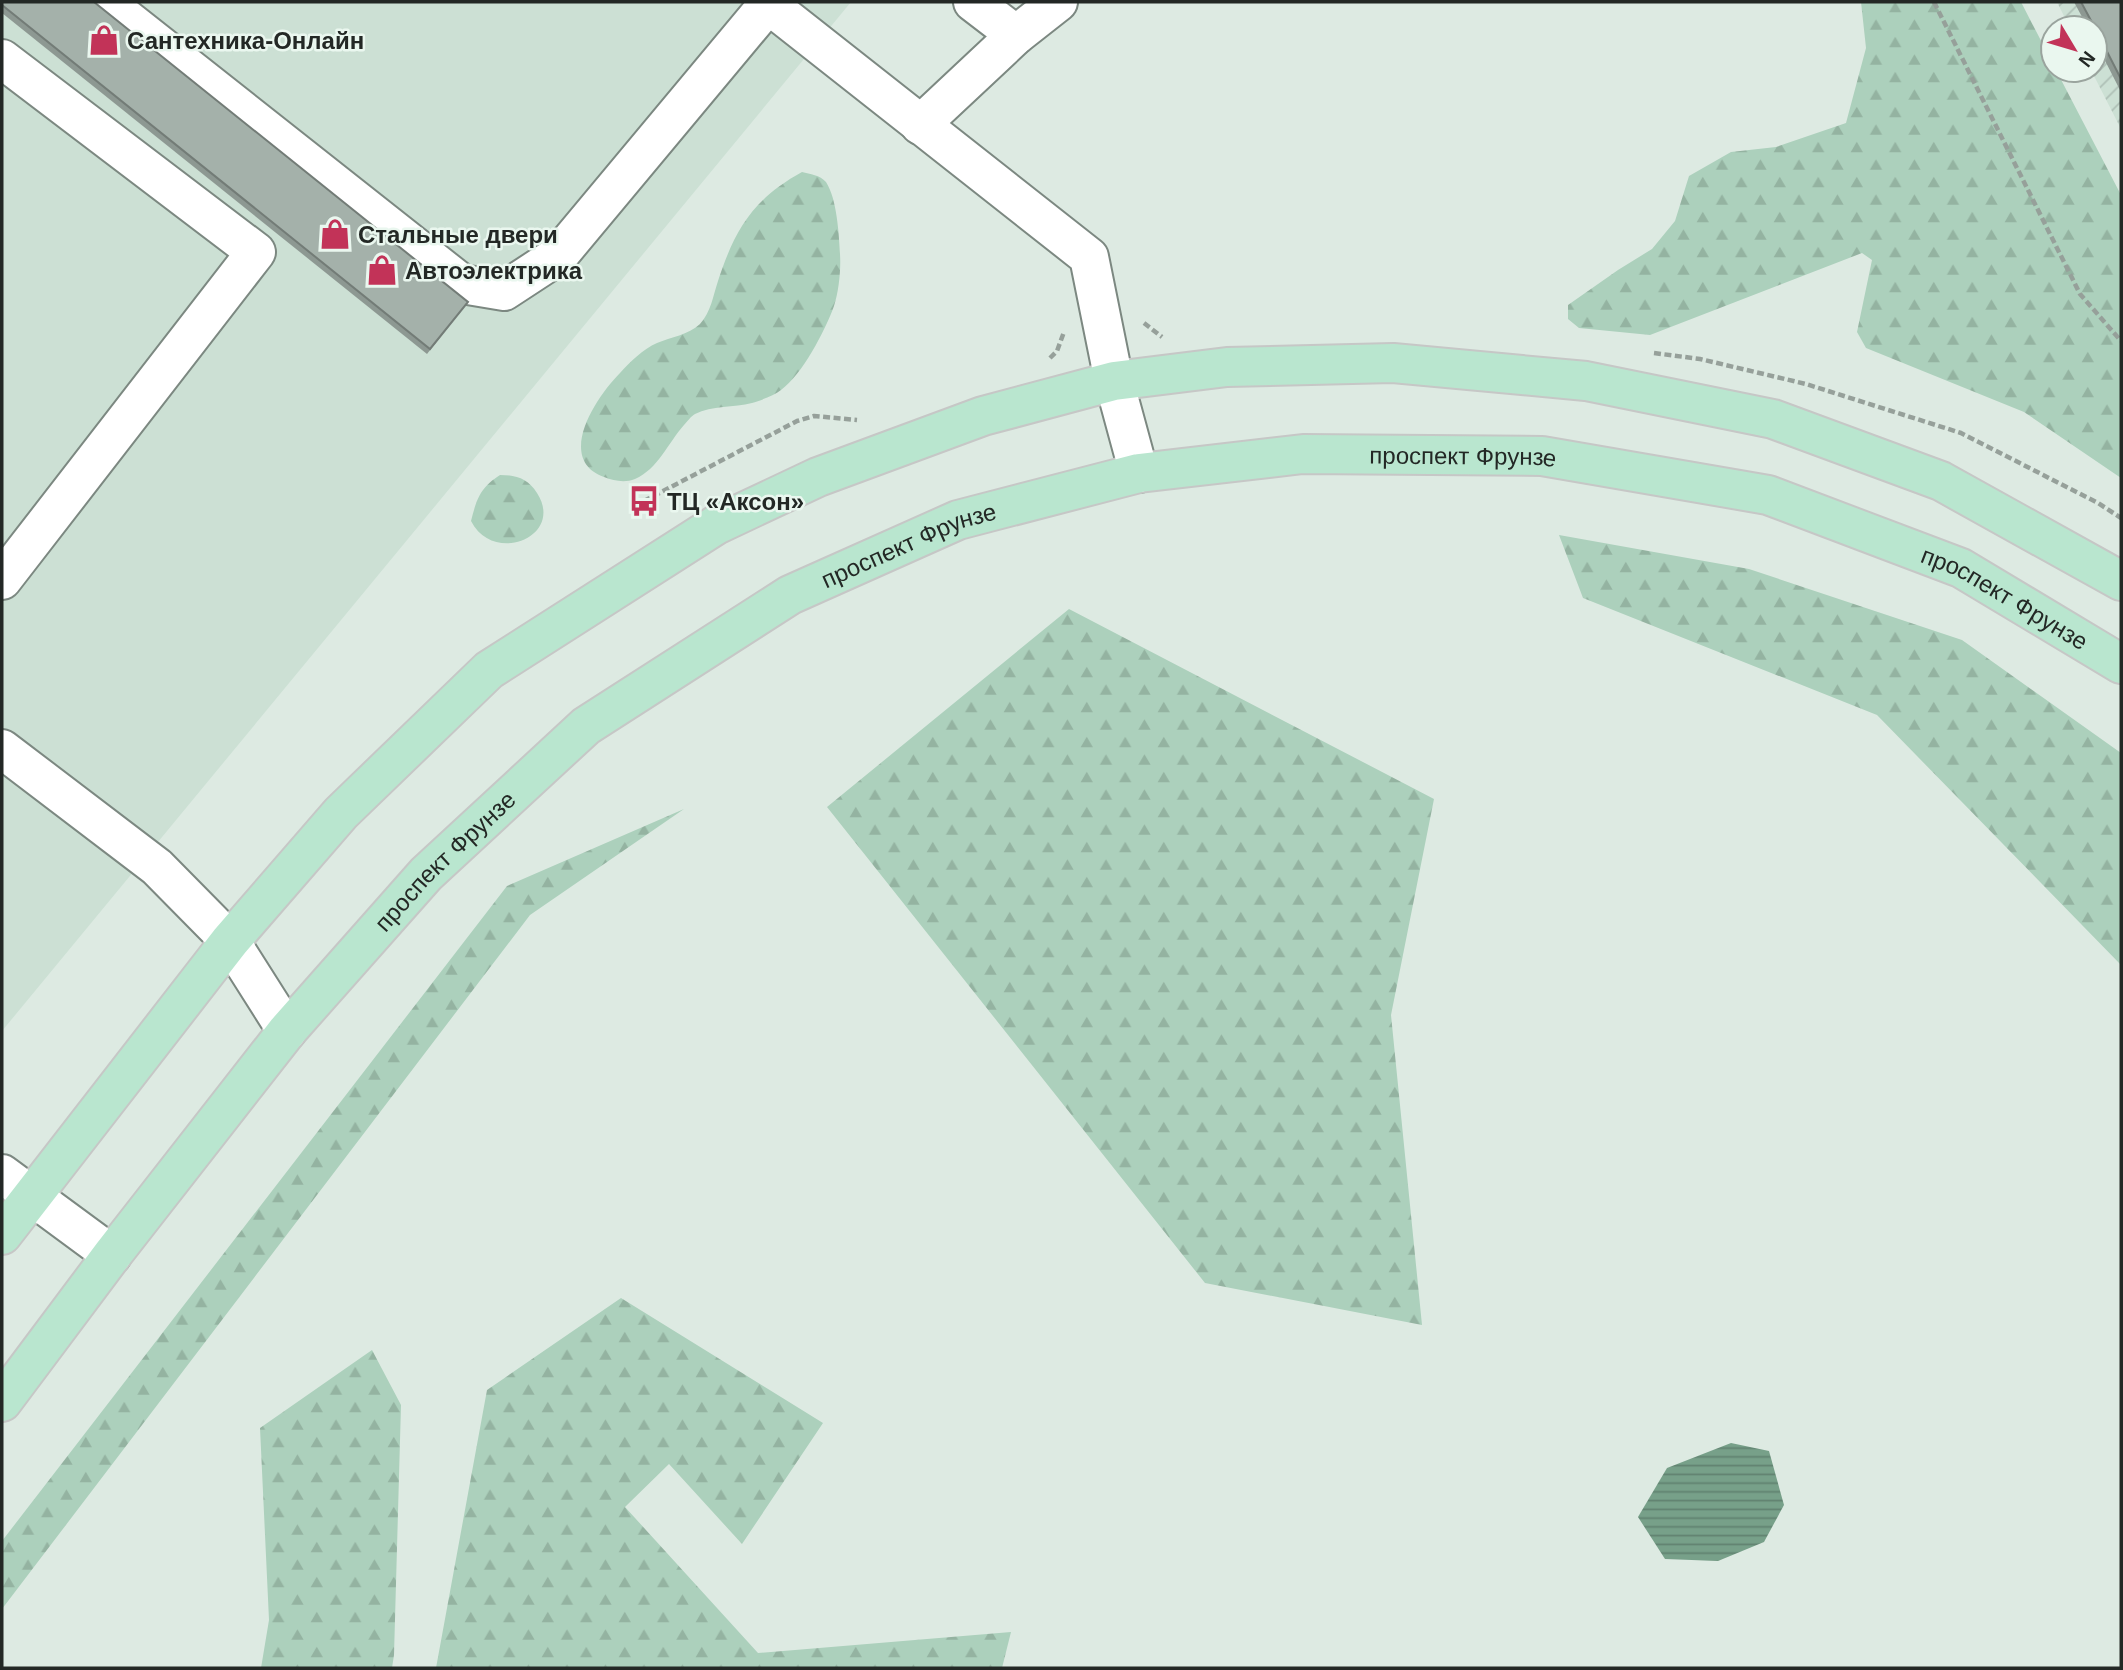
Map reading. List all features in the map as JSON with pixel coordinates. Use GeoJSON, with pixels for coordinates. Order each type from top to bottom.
{"type":"FeatureCollection","features":[{"type":"Feature","properties":{"kind":"main road"},"geometry":{"type":"LineString","coordinates":[[2,1235],[230,941],[341,813],[489,670],[716,525],[818,477],[983,416],[1114,381],[1227,367],[1393,363],[1586,381],[1773,419],[1941,481],[2121,581]]}},
{"type":"Feature","properties":{"kind":"main road","name":"проспект Фрунзе"},"geometry":{"type":"LineString","coordinates":[[2,1402],[112,1255],[287,1031],[426,874],[586,726],[790,595],[958,520],[1139,473],[1303,454],[1542,456],[1768,495],[1961,568],[2121,664]]}},
{"type":"Feature","properties":{"kind":"street"},"geometry":{"type":"LineString","coordinates":[[105,2],[462,284],[504,290],[559,255],[769,3],[1088,257],[1114,381],[1139,473]]}},
{"type":"Feature","properties":{"kind":"street"},"geometry":{"type":"LineString","coordinates":[[973,2],[1017,35]]}},
{"type":"Feature","properties":{"kind":"street"},"geometry":{"type":"LineString","coordinates":[[920,125],[1017,35],[1058,2]]}},
{"type":"Feature","properties":{"kind":"street"},"geometry":{"type":"LineString","coordinates":[[2,59],[256,252],[2,580]]}},
{"type":"Feature","properties":{"kind":"street"},"geometry":{"type":"LineString","coordinates":[[2,749],[157,867],[230,941],[287,1031]]}},
{"type":"Feature","properties":{"kind":"street"},"geometry":{"type":"LineString","coordinates":[[2,1174],[112,1255]]}},
{"type":"Feature","properties":{"kind":"path"},"geometry":{"type":"LineString","coordinates":[[1934,2],[2080,293],[2121,341]]}},
{"type":"Feature","properties":{"kind":"path"},"geometry":{"type":"LineString","coordinates":[[644,501],[797,421],[814,416],[864,420]]}},
{"type":"Feature","properties":{"kind":"shaded area"},"geometry":{"type":"Polygon","coordinates":[[[2,2],[851,2],[2,1031],[2,2]]]}},
{"type":"Feature","properties":{"kind":"shaded area"},"geometry":{"type":"Polygon","coordinates":[[[2057,2],[2121,2],[2121,129],[2098,84],[2109,84],[2109,14],[2063,14],[2057,2]]]}},
{"type":"Feature","properties":{"kind":"shaded area"},"geometry":{"type":"Polygon","coordinates":[[[1731,1443],[1769,1451],[1784,1505],[1764,1542],[1718,1561],[1665,1559],[1638,1517],[1667,1468],[1731,1443]]]}},
{"type":"Feature","properties":{"kind":"green space"},"geometry":{"type":"Polygon","coordinates":[[[1861,2],[2021,2],[2039,37],[2039,84],[2063,84],[2121,195],[2121,478],[2024,412],[1866,348],[1857,332],[1872,260],[1862,253],[1650,335],[1579,328],[1568,319],[1568,305],[1652,249],[1675,221],[1689,176],[1731,152],[1776,147],[1846,123],[1866,48],[1861,2]]]}},
{"type":"Feature","properties":{"kind":"green space"},"geometry":{"type":"Polygon","coordinates":[[[802,172],[821,178],[830,189],[837,217],[840,260],[834,306],[805,363],[789,383],[771,396],[745,405],[709,409],[694,415],[650,469],[635,479],[612,480],[590,468],[582,457],[581,443],[591,412],[600,397],[642,352],[700,324],[709,309],[731,246],[748,217],[771,193],[802,172]]]}},
{"type":"Feature","properties":{"kind":"green space"},"geometry":{"type":"Polygon","coordinates":[[[500,475],[526,481],[534,488],[543,508],[542,522],[534,533],[523,540],[495,542],[482,534],[471,521],[480,494],[500,475]]]}},
{"type":"Feature","properties":{"kind":"green space"},"geometry":{"type":"Polygon","coordinates":[[[1559,535],[1749,569],[1962,640],[2121,753],[2121,965],[1877,715],[1583,598],[1559,535]]]}},
{"type":"Feature","properties":{"kind":"green space"},"geometry":{"type":"Polygon","coordinates":[[[1069,609],[1434,799],[1391,1015],[1422,1325],[1205,1283],[827,807],[1069,609]]]}},
{"type":"Feature","properties":{"kind":"green space"},"geometry":{"type":"Polygon","coordinates":[[[684,809],[530,915],[2,1609],[2,1541],[507,886],[684,809]]]}},
{"type":"Feature","properties":{"kind":"green space"},"geometry":{"type":"Polygon","coordinates":[[[621,1298],[823,1423],[742,1544],[669,1464],[625,1507],[758,1653],[1011,1632],[1002,1668],[436,1668],[487,1390],[621,1298]]]}},
{"type":"Feature","properties":{"kind":"green space"},"geometry":{"type":"Polygon","coordinates":[[[372,1350],[401,1405],[392,1668],[261,1668],[269,1620],[260,1428],[372,1350]]]}},
{"type":"Feature","properties":{"kind":"building"},"geometry":{"type":"Polygon","coordinates":[[[2,2],[94,2],[468,302],[430,349],[2,5],[2,2]]]}},
{"type":"Feature","properties":{"kind":"building"},"geometry":{"type":"Polygon","coordinates":[[[2081,2],[2121,2],[2121,79],[2109,55],[2109,14],[2087,14],[2081,2]]]}},
{"type":"Feature","properties":{"kind":"place","name":"Сантехника-Онлайн"},"geometry":{"type":"Point","coordinates":[104,40]}},
{"type":"Feature","properties":{"kind":"place","name":"Стальные двери"},"geometry":{"type":"Point","coordinates":[335,234]}},
{"type":"Feature","properties":{"kind":"place","name":"Автоэлектрика"},"geometry":{"type":"Point","coordinates":[382,270]}},
{"type":"Feature","properties":{"kind":"place","name":"ТЦ «Аксон»"},"geometry":{"type":"Point","coordinates":[644,501]}}]}
